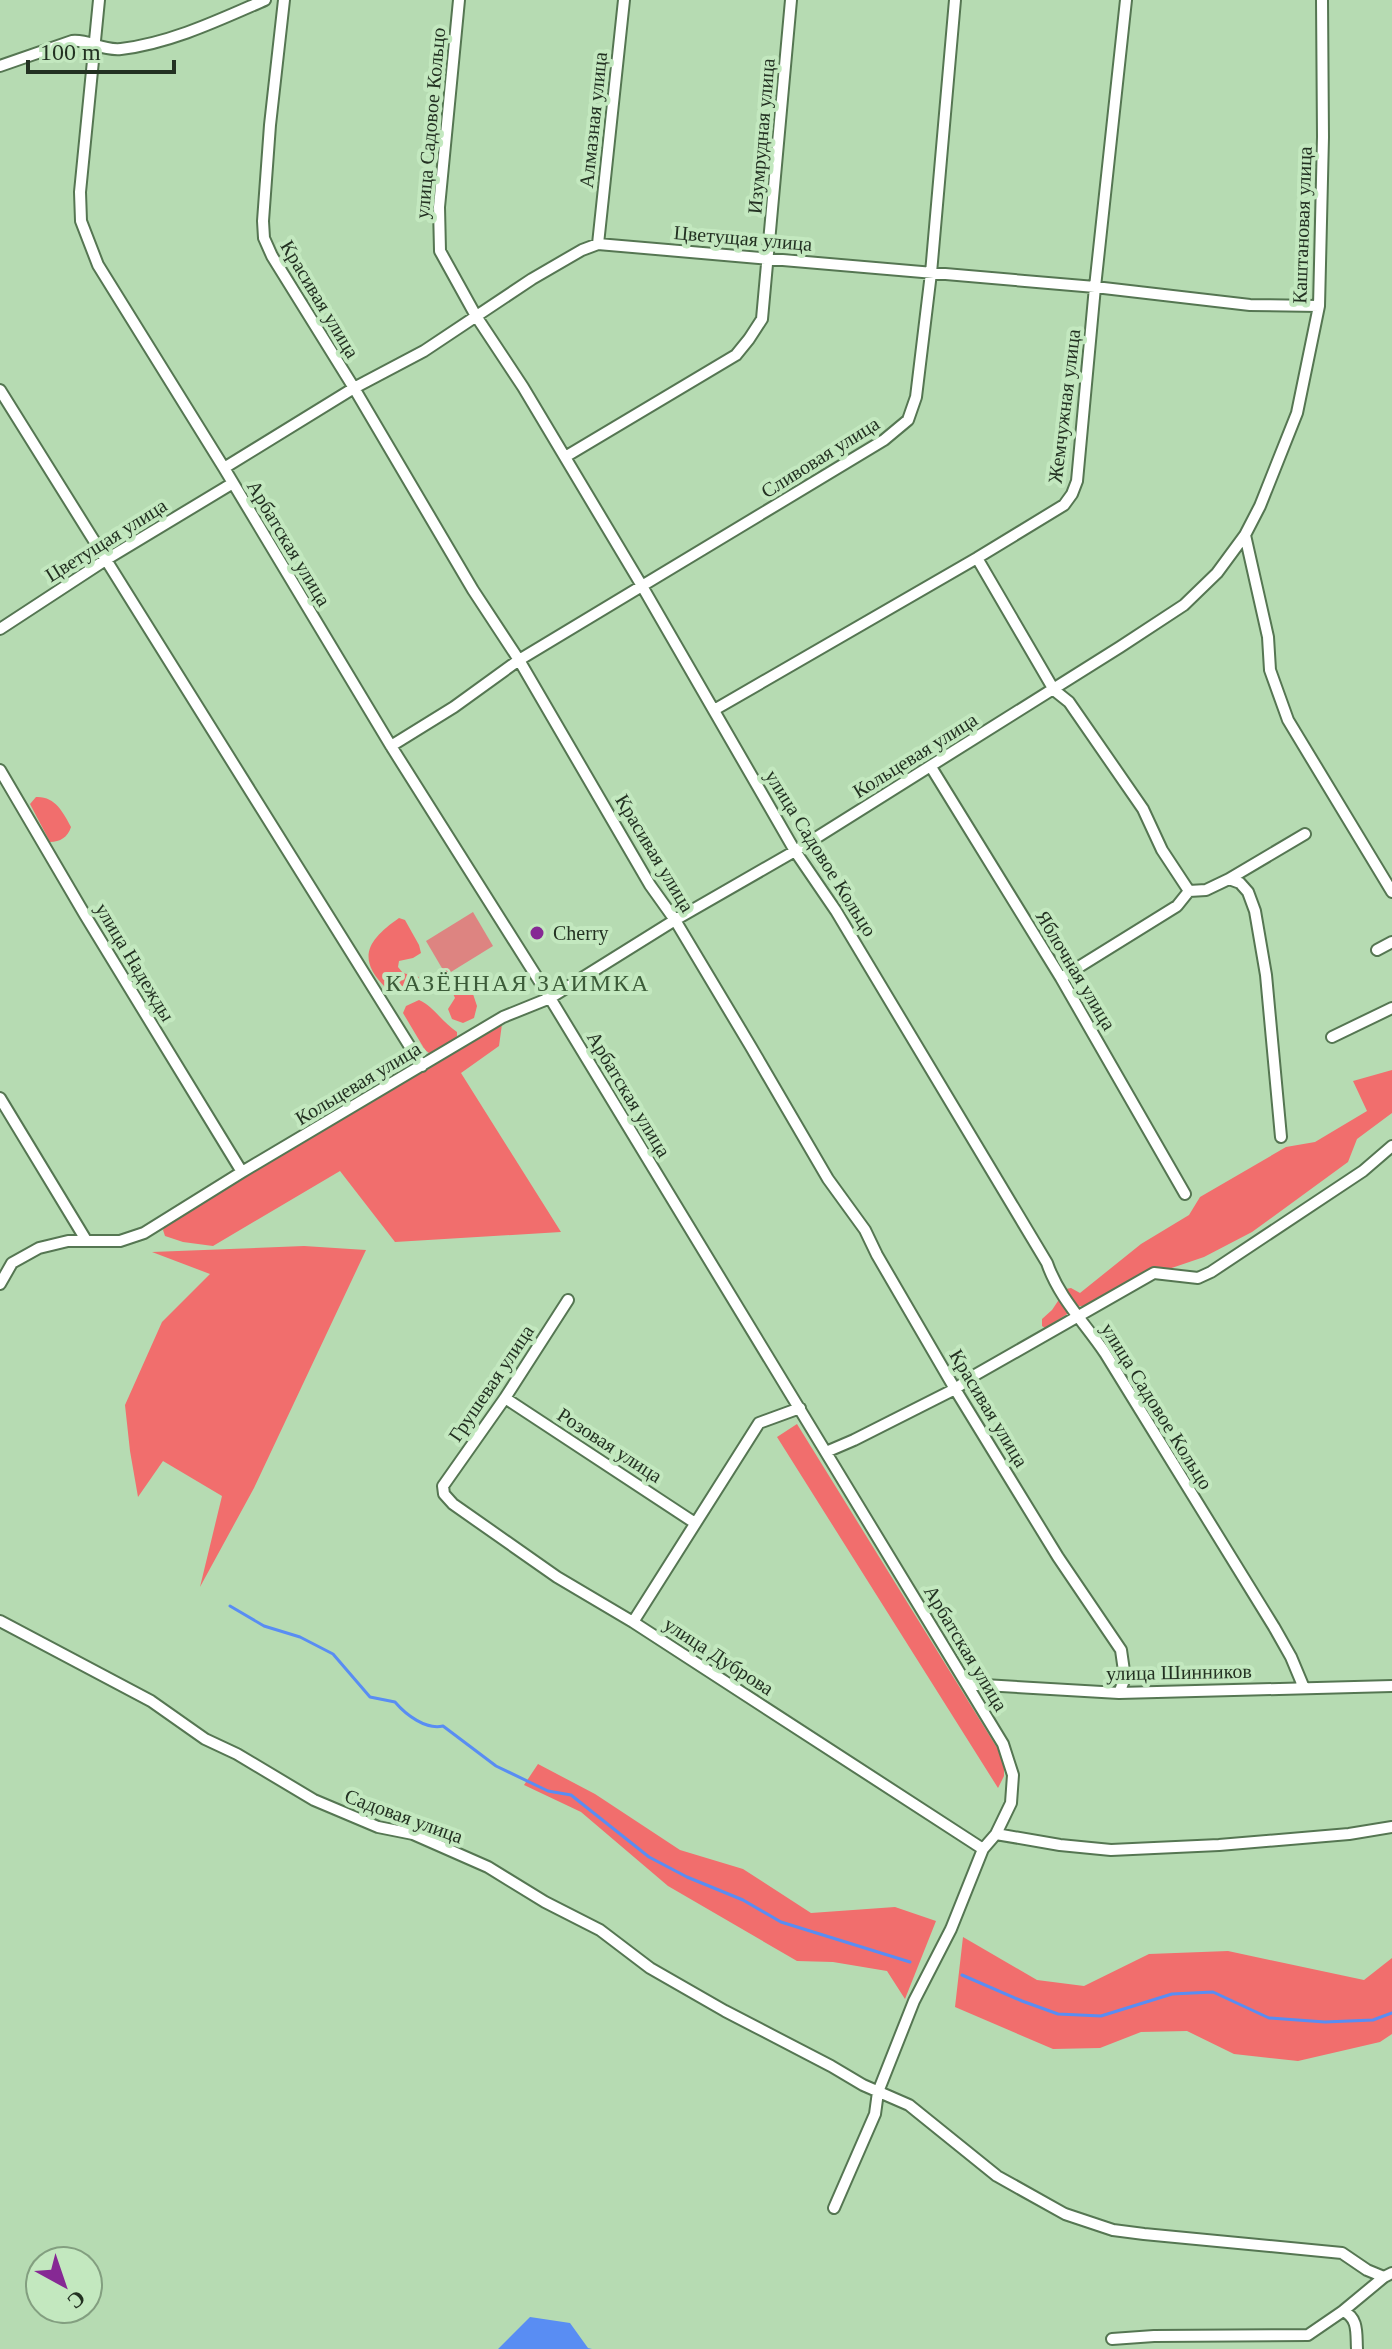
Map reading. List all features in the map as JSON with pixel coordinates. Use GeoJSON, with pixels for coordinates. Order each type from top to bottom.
{"type":"FeatureCollection","features":[{"type":"Feature","properties":{"kind":"street","name":"Арбатская улица"},"geometry":{"type":"LineString","coordinates":[[99,0],[80,192],[81,221],[98,265],[391,746],[550,998],[1003,1744],[1013,1775],[1011,1803],[996,1834],[983,1849],[951,1929],[914,2001],[878,2092],[875,2114],[834,2208]]}},
{"type":"Feature","properties":{"kind":"street"},"geometry":{"type":"LineString","coordinates":[[0,66],[72,41],[82,40],[95,47],[118,50],[152,43],[265,0]]}},
{"type":"Feature","properties":{"kind":"street","name":"Красивая улица"},"geometry":{"type":"LineString","coordinates":[[284,0],[263,221],[264,238],[272,256],[465,577],[519,660],[650,885],[675,920],[828,1179],[865,1230],[955,1389],[1058,1557],[1121,1650],[1125,1678],[1119,1693]]}},
{"type":"Feature","properties":{"kind":"street","name":"улица Садовое Кольцо"},"geometry":{"type":"LineString","coordinates":[[459,0],[439,207],[440,251],[476,316],[642,586],[795,851],[836,911],[1047,1263],[1053,1280],[1105,1353],[1274,1627],[1304,1688]]}},
{"type":"Feature","properties":{"kind":"street","name":"Алмазная улица"},"geometry":{"type":"LineString","coordinates":[[598,244],[624,0]]}},
{"type":"Feature","properties":{"kind":"street","name":"Изумрудная улица"},"geometry":{"type":"LineString","coordinates":[[565,457],[736,355],[762,319],[791,0]]}},
{"type":"Feature","properties":{"kind":"street","name":"Сливовая улица"},"geometry":{"type":"LineString","coordinates":[[391,746],[454,707],[519,660],[884,440],[908,420],[916,397],[931,273],[955,0]]}},
{"type":"Feature","properties":{"kind":"street","name":"Жемчужная улица"},"geometry":{"type":"LineString","coordinates":[[714,710],[977,558],[1064,505],[1072,494],[1077,481],[1126,0]]}},
{"type":"Feature","properties":{"kind":"street","name":"Каштановая улица"},"geometry":{"type":"LineString","coordinates":[[1245,535],[1260,506],[1297,413],[1319,306],[1322,0]]}},
{"type":"Feature","properties":{"kind":"street"},"geometry":{"type":"LineString","coordinates":[[224,468],[354,388],[424,351],[532,279],[598,244]]}},
{"type":"Feature","properties":{"kind":"street","name":"Цветущая улица"},"geometry":{"type":"LineString","coordinates":[[598,244],[1095,287],[1250,305],[1319,306]]}},
{"type":"Feature","properties":{"kind":"street"},"geometry":{"type":"LineString","coordinates":[[0,390],[422,1066]]}},
{"type":"Feature","properties":{"kind":"street","name":"Цветущая улица"},"geometry":{"type":"LineString","coordinates":[[0,629],[107,559],[233,483]]}},
{"type":"Feature","properties":{"kind":"street"},"geometry":{"type":"LineString","coordinates":[[1245,535],[1268,637],[1270,670],[1279,700],[1312,761],[1392,892]]}},
{"type":"Feature","properties":{"kind":"street","name":"Кольцевая улица"},"geometry":{"type":"LineString","coordinates":[[0,1284],[12,1263],[39,1248],[68,1241],[120,1241],[144,1233],[503,1017],[550,998],[675,920],[795,851],[1184,605],[1217,573],[1245,535]]}},
{"type":"Feature","properties":{"kind":"street"},"geometry":{"type":"LineString","coordinates":[[977,558],[1054,690],[1069,702],[1143,809],[1162,850],[1189,891]]}},
{"type":"Feature","properties":{"kind":"street","name":"Яблочная улица"},"geometry":{"type":"LineString","coordinates":[[931,767],[1061,978],[1185,1194]]}},
{"type":"Feature","properties":{"kind":"street","name":"улица Надежды"},"geometry":{"type":"LineString","coordinates":[[0,770],[242,1172]]}},
{"type":"Feature","properties":{"kind":"street"},"geometry":{"type":"LineString","coordinates":[[1061,978],[1177,906],[1189,891],[1206,890],[1229,879],[1305,834]]}},
{"type":"Feature","properties":{"kind":"street"},"geometry":{"type":"LineString","coordinates":[[1229,879],[1240,883],[1248,892],[1255,911],[1266,975],[1281,1137]]}},
{"type":"Feature","properties":{"kind":"street"},"geometry":{"type":"LineString","coordinates":[[1377,950],[1392,942]]}},
{"type":"Feature","properties":{"kind":"street"},"geometry":{"type":"LineString","coordinates":[[1332,1037],[1392,1008]]}},
{"type":"Feature","properties":{"kind":"street"},"geometry":{"type":"LineString","coordinates":[[0,1098],[86,1240]]}},
{"type":"Feature","properties":{"kind":"street"},"geometry":{"type":"LineString","coordinates":[[826,1452],[955,1389],[1154,1273],[1198,1278],[1211,1272],[1363,1171],[1392,1146]]}},
{"type":"Feature","properties":{"kind":"street","name":"Грушевая улица"},"geometry":{"type":"LineString","coordinates":[[443,1486],[568,1300]]}},
{"type":"Feature","properties":{"kind":"street","name":"Розовая улица"},"geometry":{"type":"LineString","coordinates":[[505,1398],[695,1523]]}},
{"type":"Feature","properties":{"kind":"street"},"geometry":{"type":"LineString","coordinates":[[633,1622],[759,1423],[800,1408]]}},
{"type":"Feature","properties":{"kind":"street","name":"улица Дуброва"},"geometry":{"type":"LineString","coordinates":[[443,1486],[444,1494],[453,1504],[557,1577],[633,1622],[983,1849]]}},
{"type":"Feature","properties":{"kind":"street","name":"Садовая улица"},"geometry":{"type":"LineString","coordinates":[[0,1621],[151,1701],[205,1739],[237,1754],[314,1800],[378,1827],[413,1834],[488,1867],[545,1902],[600,1930],[650,1968],[712,2004],[878,2092],[909,2105],[997,2176],[1065,2214],[1113,2230],[1342,2253],[1367,2270],[1388,2275]]}},
{"type":"Feature","properties":{"kind":"street","name":"улица Шинников"},"geometry":{"type":"LineString","coordinates":[[967,1684],[1119,1693],[1392,1686]]}},
{"type":"Feature","properties":{"kind":"street"},"geometry":{"type":"LineString","coordinates":[[996,1834],[1111,1850],[1219,1845],[1349,1834],[1392,1827]]}},
{"type":"Feature","properties":{"kind":"street"},"geometry":{"type":"LineString","coordinates":[[1112,2339],[1308,2335],[1388,2275]]}},
{"type":"Feature","properties":{"kind":"street"},"geometry":{"type":"LineString","coordinates":[[1343,2311],[1356,2325],[1357,2349]]}},
{"type":"Feature","properties":{"kind":"shaded area"},"geometry":{"type":"Polygon","coordinates":[[[36,797],[48,799],[61,811],[71,827],[63,838],[50,842],[30,804],[36,797]]]}},
{"type":"Feature","properties":{"kind":"shaded area"},"geometry":{"type":"Polygon","coordinates":[[[473,912],[493,946],[446,975],[426,941],[473,912]]]}},
{"type":"Feature","properties":{"kind":"shaded area"},"geometry":{"type":"Polygon","coordinates":[[[399,918],[405,920],[421,953],[399,961],[398,967],[403,973],[419,977],[414,985],[386,988],[371,967],[370,950],[380,934],[399,918]]]}},
{"type":"Feature","properties":{"kind":"shaded area"},"geometry":{"type":"Polygon","coordinates":[[[457,981],[463,981],[477,1006],[474,1018],[463,1023],[452,1019],[448,1009],[455,998],[450,987],[457,981]]]}},
{"type":"Feature","properties":{"kind":"shaded area"},"geometry":{"type":"Polygon","coordinates":[[[419,1000],[457,1032],[448,1045],[429,1053],[403,1013],[406,1006],[419,1000]]]}},
{"type":"Feature","properties":{"kind":"shaded area"},"geometry":{"type":"Polygon","coordinates":[[[502,1024],[499,1046],[461,1073],[561,1232],[395,1242],[340,1171],[213,1246],[165,1236],[163,1230],[166,1224],[502,1024]]]}},
{"type":"Feature","properties":{"kind":"shaded area"},"geometry":{"type":"Polygon","coordinates":[[[1392,1070],[1392,1113],[1357,1139],[1348,1162],[1252,1232],[1204,1257],[1154,1274],[1088,1307],[1080,1306],[1045,1328],[1042,1326],[1042,1319],[1066,1289],[1080,1293],[1141,1244],[1189,1215],[1200,1197],[1286,1147],[1315,1142],[1367,1111],[1353,1081],[1392,1070]]]}},
{"type":"Feature","properties":{"kind":"shaded area"},"geometry":{"type":"Polygon","coordinates":[[[304,1246],[366,1250],[254,1488],[200,1587],[222,1496],[163,1461],[138,1497],[125,1405],[162,1322],[210,1274],[152,1252],[304,1246]]]}},
{"type":"Feature","properties":{"kind":"shaded area"},"geometry":{"type":"Polygon","coordinates":[[[797,1424],[1004,1759],[1004,1776],[998,1788],[777,1437],[797,1424]]]}},
{"type":"Feature","properties":{"kind":"shaded area"},"geometry":{"type":"Polygon","coordinates":[[[538,1764],[595,1794],[680,1850],[743,1869],[811,1913],[895,1907],[936,1921],[905,1999],[887,1971],[833,1962],[797,1961],[668,1886],[581,1812],[524,1785],[538,1764]]]}},
{"type":"Feature","properties":{"kind":"shaded area"},"geometry":{"type":"Polygon","coordinates":[[[963,1937],[1037,1980],[1084,1986],[1149,1954],[1228,1951],[1364,1980],[1392,1958],[1392,2034],[1380,2042],[1298,2061],[1234,2054],[1187,2031],[1141,2032],[1100,2048],[1053,2049],[955,2007],[963,1937]]]}},
{"type":"Feature","properties":{"kind":"water"},"geometry":{"type":"Polygon","coordinates":[[[530,2317],[570,2323],[588,2348],[592,2349],[498,2349],[530,2317]]]}},
{"type":"Feature","properties":{"kind":"waterway"},"geometry":{"type":"LineString","coordinates":[[230,1606],[264,1626],[300,1637],[333,1654],[370,1697],[395,1702],[423,1724],[443,1726],[496,1766],[548,1791],[571,1795],[649,1857],[687,1877],[743,1900],[781,1922],[910,1962]]}},
{"type":"Feature","properties":{"kind":"waterway"},"geometry":{"type":"LineString","coordinates":[[962,1975],[1058,2014],[1101,2016],[1172,1994],[1213,1992],[1269,2018],[1325,2022],[1373,2020],[1392,2013]]}},
{"type":"Feature","properties":{"kind":"place","name":"Cherry"},"geometry":{"type":"Point","coordinates":[537,933]}},
{"type":"Feature","properties":{"kind":"district","name":"КАЗЁННАЯ ЗАИМКА"},"geometry":{"type":"Point","coordinates":[518,983]}}]}
